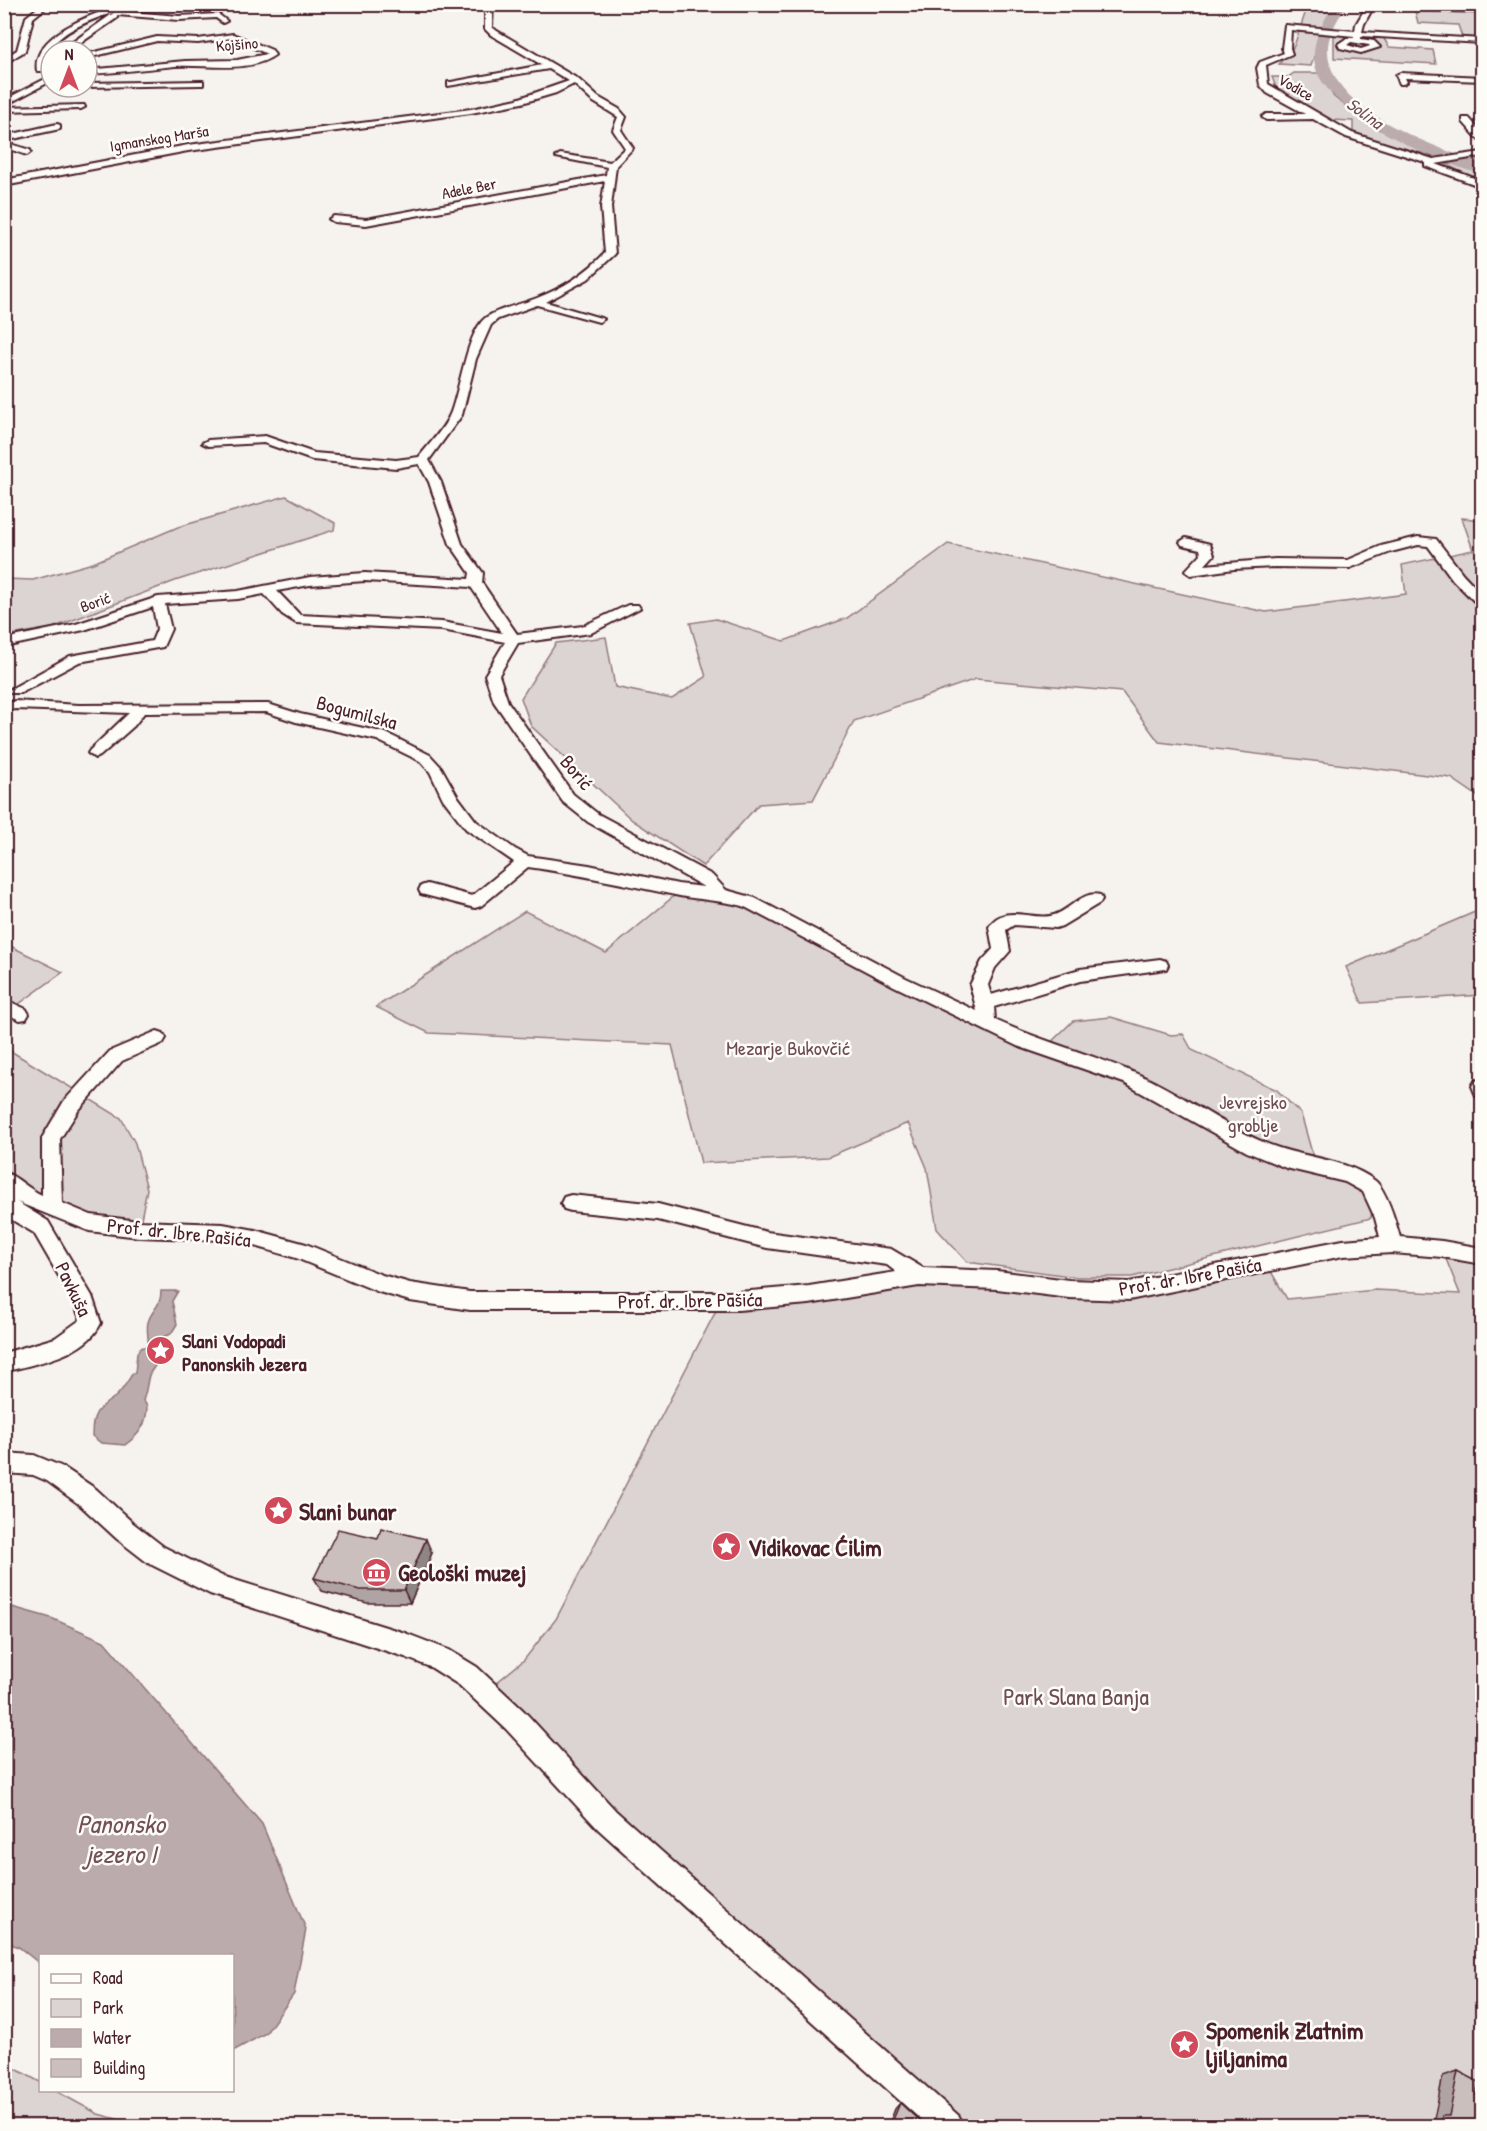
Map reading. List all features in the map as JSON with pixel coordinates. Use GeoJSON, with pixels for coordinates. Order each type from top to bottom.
{"type":"FeatureCollection","features":[{"type":"Feature","properties":{"kind":"street"},"geometry":{"type":"LineString","coordinates":[[5,61],[21,51],[30,17],[47,4]]}},
{"type":"Feature","properties":{"kind":"street"},"geometry":{"type":"LineString","coordinates":[[83,39],[99,29],[126,4]]}},
{"type":"Feature","properties":{"kind":"street"},"geometry":{"type":"LineString","coordinates":[[208,443],[242,439],[265,440],[312,456],[396,464],[423,460],[456,415],[465,375],[486,323],[494,317],[559,294],[598,268],[610,254],[606,207],[612,165],[629,148],[617,130],[622,117],[595,99],[575,81],[494,33],[488,27],[489,4]]}},
{"type":"Feature","properties":{"kind":"street"},"geometry":{"type":"LineString","coordinates":[[1372,4],[1360,24],[1357,37],[1479,40],[1481,51]]}},
{"type":"Feature","properties":{"kind":"street"},"geometry":{"type":"LineString","coordinates":[[56,39],[66,30],[117,11],[179,18],[218,16],[223,21]]}},
{"type":"Feature","properties":{"kind":"street","name":"Vodice"},"geometry":{"type":"LineString","coordinates":[[1357,37],[1288,27],[1286,48],[1288,54],[1263,64],[1261,68],[1264,85],[1270,91],[1349,135],[1433,162],[1482,184]]}},
{"type":"Feature","properties":{"kind":"street","name":"Kojšino"},"geometry":{"type":"LineString","coordinates":[[99,53],[157,39],[198,41],[233,36],[271,55],[245,61],[174,64],[126,71],[99,72]]}},
{"type":"Feature","properties":{"kind":"street"},"geometry":{"type":"LineString","coordinates":[[451,84],[550,66]]}},
{"type":"Feature","properties":{"kind":"street"},"geometry":{"type":"LineString","coordinates":[[35,87],[33,79],[39,70]]}},
{"type":"Feature","properties":{"kind":"street"},"geometry":{"type":"LineString","coordinates":[[1403,82],[1400,75],[1482,80]]}},
{"type":"Feature","properties":{"kind":"street","name":"Igmanskog Marša"},"geometry":{"type":"LineString","coordinates":[[4,183],[188,148],[471,111],[519,102],[575,81]]}},
{"type":"Feature","properties":{"kind":"street"},"geometry":{"type":"LineString","coordinates":[[99,85],[200,83]]}},
{"type":"Feature","properties":{"kind":"street"},"geometry":{"type":"LineString","coordinates":[[4,104],[39,85]]}},
{"type":"Feature","properties":{"kind":"street"},"geometry":{"type":"LineString","coordinates":[[35,87],[39,87]]}},
{"type":"Feature","properties":{"kind":"street"},"geometry":{"type":"LineString","coordinates":[[4,109],[81,107]]}},
{"type":"Feature","properties":{"kind":"street","name":"Vodice"},"geometry":{"type":"LineString","coordinates":[[1266,117],[1316,116]]}},
{"type":"Feature","properties":{"kind":"street"},"geometry":{"type":"LineString","coordinates":[[1482,119],[1463,120],[1482,138]]}},
{"type":"Feature","properties":{"kind":"street"},"geometry":{"type":"LineString","coordinates":[[4,139],[57,127]]}},
{"type":"Feature","properties":{"kind":"street"},"geometry":{"type":"LineString","coordinates":[[4,144],[27,152]]}},
{"type":"Feature","properties":{"kind":"street"},"geometry":{"type":"LineString","coordinates":[[1433,162],[1482,154]]}},
{"type":"Feature","properties":{"kind":"street"},"geometry":{"type":"LineString","coordinates":[[560,157],[612,165]]}},
{"type":"Feature","properties":{"kind":"street","name":"Adele Ber"},"geometry":{"type":"LineString","coordinates":[[334,219],[366,222],[610,177]]}},
{"type":"Feature","properties":{"kind":"street"},"geometry":{"type":"LineString","coordinates":[[536,302],[598,319]]}},
{"type":"Feature","properties":{"kind":"street"},"geometry":{"type":"LineString","coordinates":[[423,460],[435,482],[456,544],[477,573],[475,584],[513,639]]}},
{"type":"Feature","properties":{"kind":"street"},"geometry":{"type":"LineString","coordinates":[[1186,542],[1206,547],[1208,555],[1191,571],[1275,562],[1350,564],[1386,549],[1418,541],[1432,542],[1458,577],[1482,601]]}},
{"type":"Feature","properties":{"kind":"street","name":"Borić"},"geometry":{"type":"LineString","coordinates":[[4,644],[79,627],[158,601],[238,595],[310,581],[365,577],[475,584]]}},
{"type":"Feature","properties":{"kind":"street"},"geometry":{"type":"LineString","coordinates":[[268,590],[296,619],[442,626],[513,639],[586,630],[633,608]]}},
{"type":"Feature","properties":{"kind":"street"},"geometry":{"type":"LineString","coordinates":[[10,698],[75,658],[158,644],[164,629],[158,601]]}},
{"type":"Feature","properties":{"kind":"street","name":"Borić"},"geometry":{"type":"LineString","coordinates":[[513,639],[492,675],[501,702],[568,798],[593,818],[706,879],[720,894]]}},
{"type":"Feature","properties":{"kind":"street","name":"Bogumilska"},"geometry":{"type":"LineString","coordinates":[[10,698],[140,709],[268,708],[296,718],[381,736],[425,758],[436,770],[451,799],[471,825],[509,853],[525,861],[589,870],[678,890],[720,894]]}},
{"type":"Feature","properties":{"kind":"street"},"geometry":{"type":"LineString","coordinates":[[95,753],[129,723],[140,709]]}},
{"type":"Feature","properties":{"kind":"street"},"geometry":{"type":"LineString","coordinates":[[426,890],[475,902],[525,861]]}},
{"type":"Feature","properties":{"kind":"street"},"geometry":{"type":"LineString","coordinates":[[720,894],[749,902],[900,982],[1023,1041],[1130,1078],[1254,1147],[1286,1160],[1350,1174],[1370,1187],[1385,1218],[1392,1245]]}},
{"type":"Feature","properties":{"kind":"street"},"geometry":{"type":"LineString","coordinates":[[986,1023],[985,1003],[979,985],[988,964],[1002,951],[997,927],[1012,919],[1056,922],[1094,899]]}},
{"type":"Feature","properties":{"kind":"street"},"geometry":{"type":"LineString","coordinates":[[985,1003],[1080,975],[1160,965]]}},
{"type":"Feature","properties":{"kind":"street"},"geometry":{"type":"LineString","coordinates":[[52,1209],[51,1138],[71,1106],[116,1056],[157,1038]]}},
{"type":"Feature","properties":{"kind":"street","name":"Prof. dr. Ibre Pašića"},"geometry":{"type":"LineString","coordinates":[[5,1180],[24,1196],[89,1223],[139,1229],[223,1232],[255,1238],[299,1250],[400,1289],[470,1301],[738,1301],[809,1295],[919,1277],[997,1280],[1069,1289],[1129,1291],[1343,1248],[1392,1245],[1442,1249],[1482,1256]]}},
{"type":"Feature","properties":{"kind":"street","name":"Pavkuša"},"geometry":{"type":"LineString","coordinates":[[4,1363],[57,1347],[82,1333],[91,1323],[85,1302],[41,1227],[8,1207],[5,1180]]}},
{"type":"Feature","properties":{"kind":"street"},"geometry":{"type":"LineString","coordinates":[[570,1203],[658,1212],[766,1240],[891,1257],[919,1277]]}},
{"type":"Feature","properties":{"kind":"street"},"geometry":{"type":"LineString","coordinates":[[4,1463],[34,1465],[55,1474],[88,1497],[125,1532],[156,1555],[218,1586],[405,1645],[440,1659],[468,1676],[514,1720],[614,1828],[948,2127]]}},
{"type":"Feature","properties":{"kind":"green space"},"geometry":{"type":"Polygon","coordinates":[[[1308,5],[1338,5],[1324,27],[1311,66],[1279,64],[1294,46],[1308,5]]]}},
{"type":"Feature","properties":{"kind":"green space"},"geometry":{"type":"Polygon","coordinates":[[[1415,11],[1482,14],[1482,38],[1462,37],[1458,25],[1418,23],[1415,11]]]}},
{"type":"Feature","properties":{"kind":"green space"},"geometry":{"type":"Polygon","coordinates":[[[1334,34],[1383,37],[1389,47],[1433,50],[1436,64],[1334,58],[1334,34]]]}},
{"type":"Feature","properties":{"kind":"green space"},"geometry":{"type":"Polygon","coordinates":[[[1294,73],[1320,73],[1334,97],[1374,127],[1444,157],[1440,158],[1353,134],[1353,121],[1330,120],[1277,90],[1272,77],[1288,77],[1294,73]]]}},
{"type":"Feature","properties":{"kind":"green space"},"geometry":{"type":"Polygon","coordinates":[[[1482,159],[1482,182],[1447,165],[1482,159]]]}},
{"type":"Feature","properties":{"kind":"green space"},"geometry":{"type":"Polygon","coordinates":[[[286,496],[335,523],[334,530],[175,581],[52,628],[5,636],[5,579],[33,580],[93,563],[178,527],[286,496]]]}},
{"type":"Feature","properties":{"kind":"green space"},"geometry":{"type":"Polygon","coordinates":[[[1462,518],[1482,520],[1482,799],[1451,778],[1159,742],[1122,692],[976,679],[854,721],[813,800],[759,804],[703,866],[632,820],[531,726],[521,698],[556,643],[606,637],[615,687],[672,699],[706,677],[690,623],[716,619],[784,641],[847,618],[948,544],[1266,612],[1406,594],[1402,565],[1473,550],[1462,518]]]}},
{"type":"Feature","properties":{"kind":"green space","name":"Mezarje Bukovčić"},"geometry":{"type":"Polygon","coordinates":[[[674,896],[749,902],[1046,1047],[1073,1021],[1111,1017],[1171,1035],[1183,1034],[1192,1050],[1277,1090],[1301,1114],[1316,1167],[1350,1175],[1373,1200],[1371,1218],[1132,1277],[1077,1277],[967,1262],[937,1229],[927,1168],[908,1123],[828,1157],[701,1163],[672,1045],[429,1033],[376,1007],[525,911],[606,953],[674,896]]]}},
{"type":"Feature","properties":{"kind":"green space"},"geometry":{"type":"Polygon","coordinates":[[[1482,909],[1482,995],[1362,1003],[1346,967],[1482,909]]]}},
{"type":"Feature","properties":{"kind":"green space"},"geometry":{"type":"Polygon","coordinates":[[[4,943],[63,972],[5,1014],[4,1014],[4,943]]]}},
{"type":"Feature","properties":{"kind":"green space"},"geometry":{"type":"Polygon","coordinates":[[[4,1047],[121,1118],[135,1143],[147,1189],[139,1229],[89,1223],[5,1180],[4,1047]]]}},
{"type":"Feature","properties":{"kind":"green space","name":"Park Slana Banja"},"geometry":{"type":"Polygon","coordinates":[[[1442,1249],[1482,1256],[1482,2126],[949,2126],[872,2059],[484,1693],[524,1660],[556,1619],[717,1309],[919,1277],[1129,1291],[1266,1263],[1287,1299],[1375,1290],[1460,1294],[1442,1249]]]}},
{"type":"Feature","properties":{"kind":"green space"},"geometry":{"type":"Polygon","coordinates":[[[5,2063],[39,2081],[39,2092],[58,2092],[98,2114],[143,2126],[5,2126],[5,2063]]]}},
{"type":"Feature","properties":{"kind":"water"},"geometry":{"type":"Polygon","coordinates":[[[161,1291],[178,1291],[172,1301],[177,1324],[171,1334],[162,1337],[158,1347],[163,1348],[149,1375],[143,1400],[147,1406],[144,1423],[139,1433],[125,1445],[101,1443],[92,1436],[93,1422],[97,1412],[118,1395],[135,1373],[137,1353],[140,1348],[148,1346],[148,1322],[160,1301],[161,1291]]]}},
{"type":"Feature","properties":{"kind":"water","name":"Panonsko jezero I"},"geometry":{"type":"Polygon","coordinates":[[[5,1605],[51,1618],[104,1641],[262,1824],[306,1929],[294,1994],[266,2033],[234,2050],[234,1954],[39,1954],[39,1963],[20,1948],[5,1941],[5,1605]]]}},
{"type":"Feature","properties":{"kind":"building","name":"Geološki muzej"},"geometry":{"type":"Polygon","coordinates":[[[381,1528],[426,1539],[404,1590],[360,1590],[314,1578],[338,1529],[378,1538],[381,1528]]]}},
{"type":"Feature","properties":{"kind":"building"},"geometry":{"type":"Polygon","coordinates":[[[1458,2071],[1479,2082],[1476,2095],[1482,2098],[1482,2127],[1440,2127],[1442,2116],[1449,2116],[1458,2071]]]}},
{"type":"Feature","properties":{"kind":"building"},"geometry":{"type":"Polygon","coordinates":[[[900,2103],[926,2127],[890,2127],[900,2103]]]}},
{"type":"Feature","properties":{"kind":"waterway","name":"Solina"},"geometry":{"type":"LineString","coordinates":[[1341,4],[1326,30],[1321,46],[1323,69],[1336,90],[1356,109],[1381,125],[1436,151],[1482,169]]}},
{"type":"Feature","properties":{"kind":"place","name":"Slani Vodopadi Panonskih Jezera"},"geometry":{"type":"Point","coordinates":[161,1351]}},
{"type":"Feature","properties":{"kind":"place","name":"Slani bunar"},"geometry":{"type":"Point","coordinates":[278,1511]}},
{"type":"Feature","properties":{"kind":"place","name":"Vidikovac Ćilim"},"geometry":{"type":"Point","coordinates":[727,1547]}},
{"type":"Feature","properties":{"kind":"place","name":"Geološki muzej"},"geometry":{"type":"Point","coordinates":[377,1572]}},
{"type":"Feature","properties":{"kind":"place","name":"Spomenik Zlatnim ljiljanima"},"geometry":{"type":"Point","coordinates":[1185,2044]}},
{"type":"Feature","properties":{"kind":"park label","name":"Jevrejsko groblje"},"geometry":{"type":"Point","coordinates":[1253,1112]}}]}
